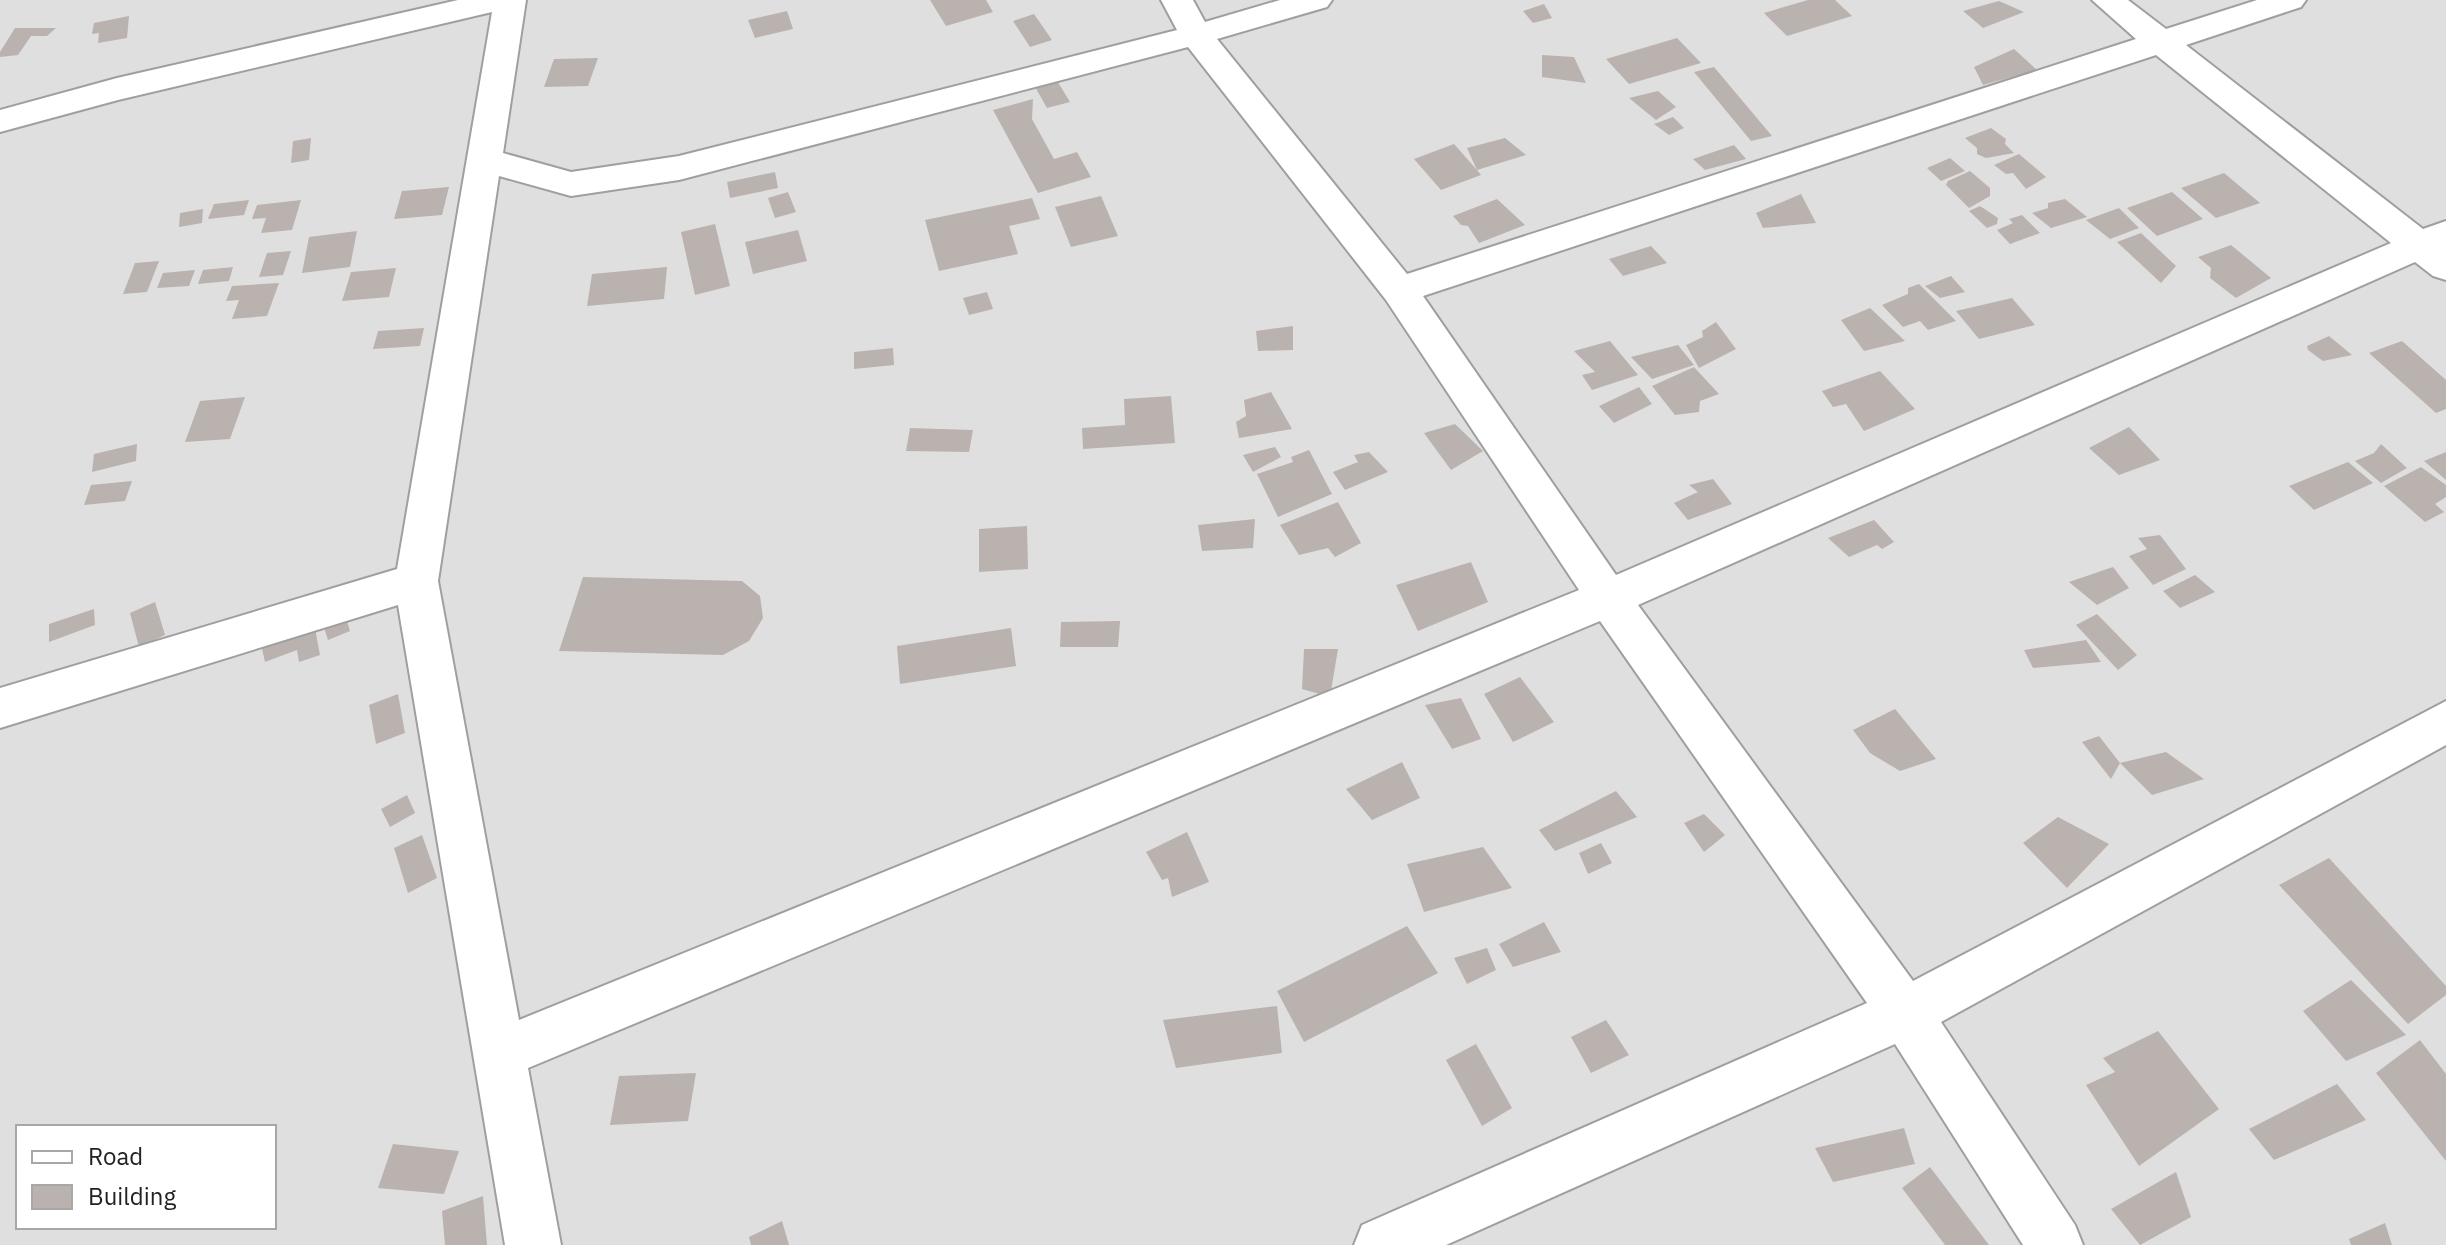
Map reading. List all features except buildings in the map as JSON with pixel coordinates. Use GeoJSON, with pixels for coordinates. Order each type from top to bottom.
{"type":"FeatureCollection","features":[{"type":"Feature","properties":{"kind":"street"},"geometry":{"type":"LineString","coordinates":[[0,121],[117,89],[502,0]]}},
{"type":"Feature","properties":{"kind":"street"},"geometry":{"type":"LineString","coordinates":[[510,0],[416,581],[533,1245]]}},
{"type":"Feature","properties":{"kind":"street"},"geometry":{"type":"LineString","coordinates":[[482,159],[571,184],[679,168],[1187,17],[1316,0]]}},
{"type":"Feature","properties":{"kind":"street"},"geometry":{"type":"LineString","coordinates":[[2108,0],[2436,248]]}},
{"type":"Feature","properties":{"kind":"street"},"geometry":{"type":"LineString","coordinates":[[1399,290],[2290,0]]}},
{"type":"Feature","properties":{"kind":"street"},"geometry":{"type":"LineString","coordinates":[[1187,17],[1399,290],[1608,598],[1905,1013],[2055,1245]]}},
{"type":"Feature","properties":{"kind":"street"},"geometry":{"type":"LineString","coordinates":[[500,1054],[1608,598],[2436,248]]}},
{"type":"Feature","properties":{"kind":"street"},"geometry":{"type":"LineString","coordinates":[[0,708],[416,581]]}},
{"type":"Feature","properties":{"kind":"street"},"geometry":{"type":"LineString","coordinates":[[1382,1245],[1905,1013],[2446,722]]}},
{"type":"Feature","properties":{"kind":"shaded area"},"geometry":{"type":"Polygon","coordinates":[[[0,0],[2446,0],[2446,1245],[0,1245],[0,0]]]}}]}
